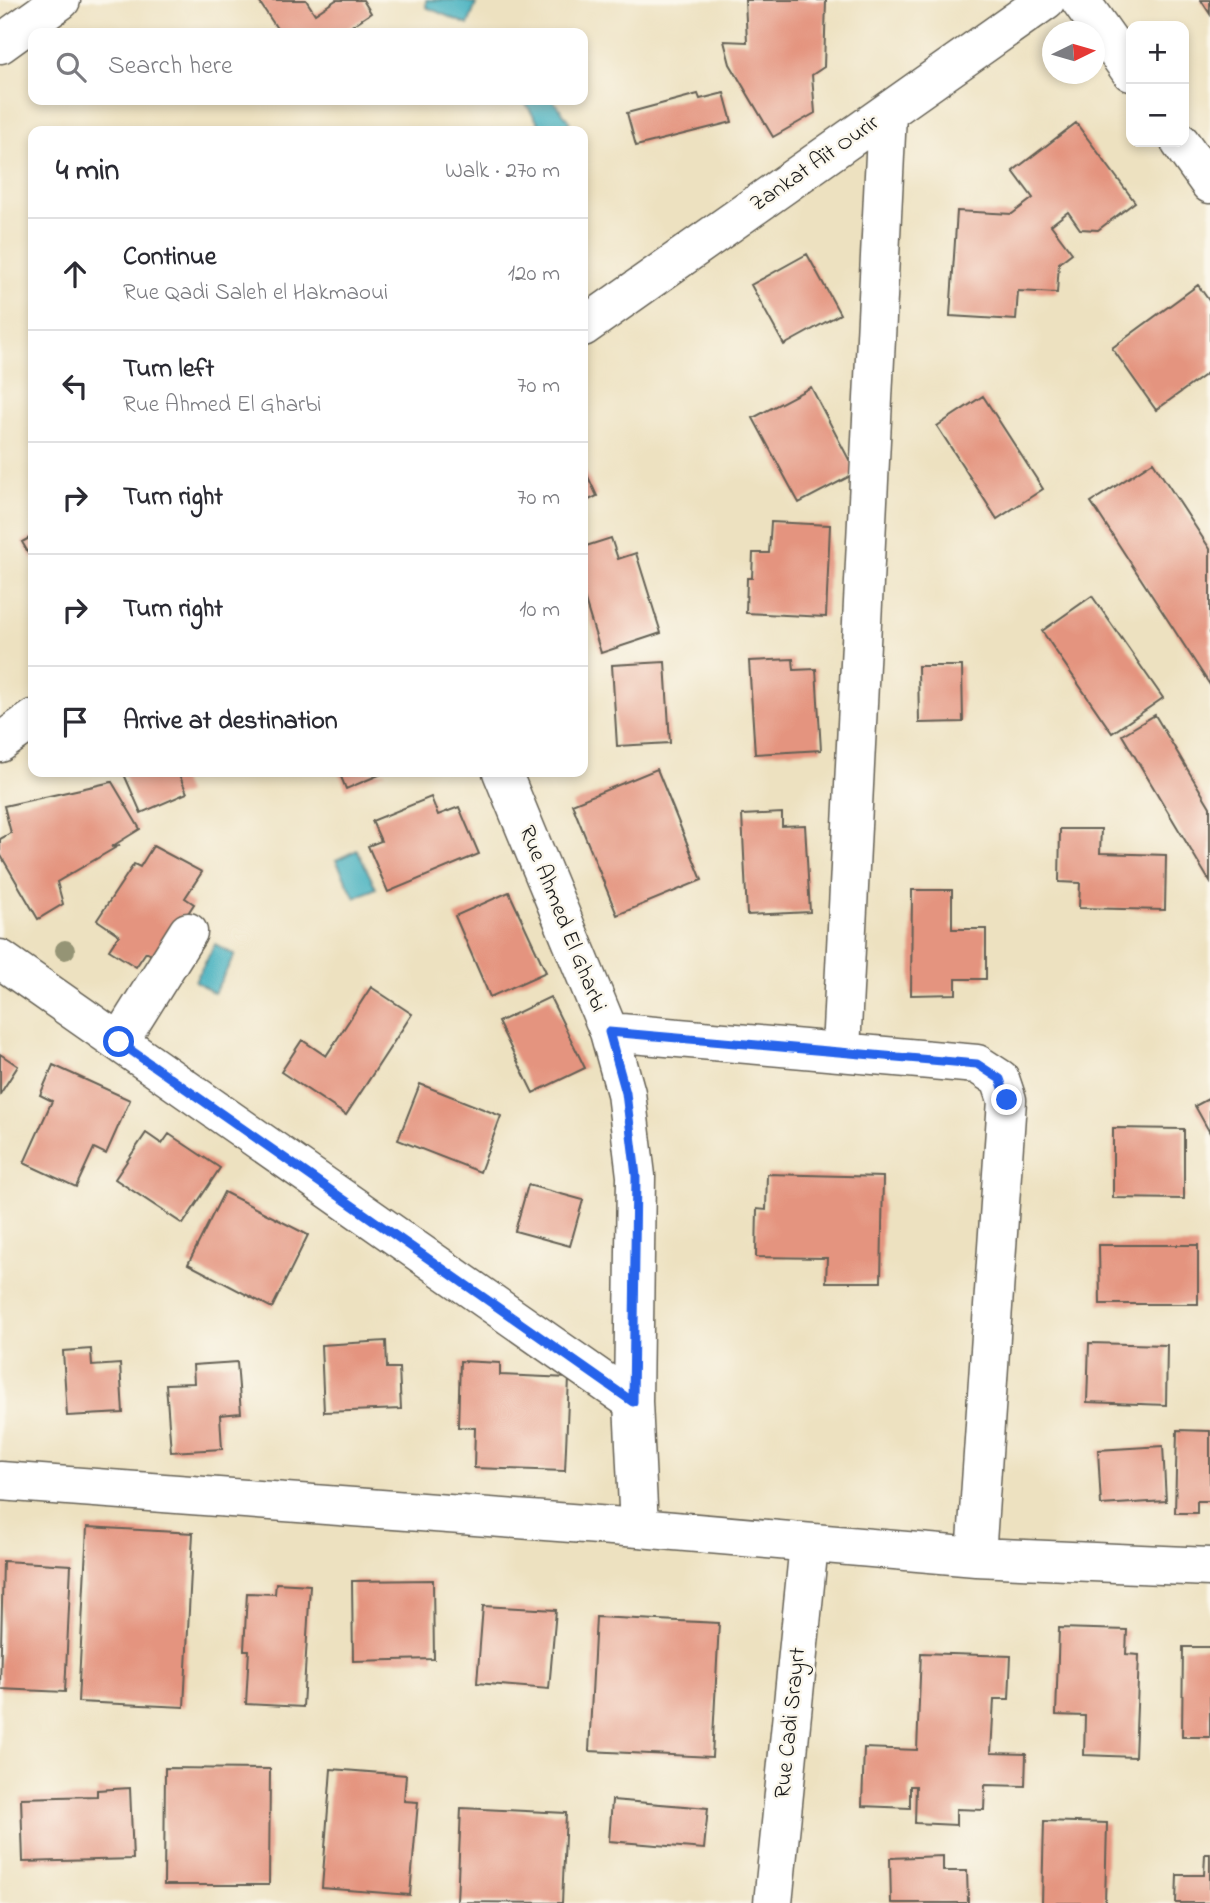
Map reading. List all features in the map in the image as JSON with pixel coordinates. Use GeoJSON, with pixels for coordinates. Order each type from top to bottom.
{"type":"FeatureCollection","features":[{"type":"Feature","properties":{"kind":"street"},"geometry":{"type":"LineString","coordinates":[[0,44],[61,0]]}},
{"type":"Feature","properties":{"kind":"street","name":"Zankat Aït Ourir"},"geometry":{"type":"LineString","coordinates":[[588,323],[1046,0]]}},
{"type":"Feature","properties":{"kind":"street"},"geometry":{"type":"LineString","coordinates":[[1080,0],[1126,65]]}},
{"type":"Feature","properties":{"kind":"street"},"geometry":{"type":"LineString","coordinates":[[842,1050],[887,114]]}},
{"type":"Feature","properties":{"kind":"street"},"geometry":{"type":"LineString","coordinates":[[1184,147],[1210,184]]}},
{"type":"Feature","properties":{"kind":"street"},"geometry":{"type":"LineString","coordinates":[[0,743],[28,723]]}},
{"type":"Feature","properties":{"kind":"street","name":"Rue Ahmed El Gharbi"},"geometry":{"type":"LineString","coordinates":[[504,777],[609,1032],[626,1093],[636,1176],[633,1402],[639,1528]]}},
{"type":"Feature","properties":{"kind":"street"},"geometry":{"type":"LineString","coordinates":[[119,1042],[187,932]]}},
{"type":"Feature","properties":{"kind":"street"},"geometry":{"type":"LineString","coordinates":[[0,959],[633,1402]]}},
{"type":"Feature","properties":{"kind":"street"},"geometry":{"type":"LineString","coordinates":[[609,1032],[842,1050],[977,1064],[1000,1079],[1007,1100],[976,1557]]}},
{"type":"Feature","properties":{"kind":"street"},"geometry":{"type":"LineString","coordinates":[[0,1481],[639,1528],[976,1557],[1210,1567]]}},
{"type":"Feature","properties":{"kind":"street","name":"Rue Cadi Srayrt"},"geometry":{"type":"LineString","coordinates":[[773,1903],[809,1544]]}},
{"type":"Feature","properties":{"kind":"water"},"geometry":{"type":"Polygon","coordinates":[[[426,0],[461,0],[476,4],[468,25],[426,7],[426,0]]]}},
{"type":"Feature","properties":{"kind":"water"},"geometry":{"type":"Polygon","coordinates":[[[526,105],[557,105],[570,122],[566,126],[541,126],[526,105]]]}},
{"type":"Feature","properties":{"kind":"water"},"geometry":{"type":"Polygon","coordinates":[[[357,850],[376,888],[355,898],[336,860],[357,850]]]}},
{"type":"Feature","properties":{"kind":"water"},"geometry":{"type":"Polygon","coordinates":[[[215,944],[235,955],[214,993],[195,981],[215,944]]]}},
{"type":"Feature","properties":{"kind":"building"},"geometry":{"type":"Polygon","coordinates":[[[258,0],[306,0],[315,14],[336,0],[363,0],[371,13],[348,28],[277,28],[258,0]]]}},
{"type":"Feature","properties":{"kind":"building"},"geometry":{"type":"Polygon","coordinates":[[[745,0],[826,0],[824,67],[812,75],[815,113],[773,137],[730,64],[724,41],[747,42],[745,0]]]}},
{"type":"Feature","properties":{"kind":"building"},"geometry":{"type":"Polygon","coordinates":[[[1201,0],[1210,0],[1210,14],[1201,0]]]}},
{"type":"Feature","properties":{"kind":"building"},"geometry":{"type":"Polygon","coordinates":[[[724,93],[732,122],[636,146],[627,113],[698,94],[700,99],[724,93]]]}},
{"type":"Feature","properties":{"kind":"building"},"geometry":{"type":"Polygon","coordinates":[[[1076,123],[1135,202],[1098,230],[1080,229],[1068,212],[1051,225],[1072,253],[1059,263],[1057,293],[1018,291],[1016,320],[950,316],[957,211],[1012,214],[1033,198],[1013,171],[1076,123]]]}},
{"type":"Feature","properties":{"kind":"building"},"geometry":{"type":"Polygon","coordinates":[[[807,254],[840,314],[784,345],[751,285],[807,254]]]}},
{"type":"Feature","properties":{"kind":"building"},"geometry":{"type":"Polygon","coordinates":[[[1198,285],[1210,302],[1210,371],[1156,410],[1112,348],[1198,285]]]}},
{"type":"Feature","properties":{"kind":"building"},"geometry":{"type":"Polygon","coordinates":[[[811,387],[856,473],[799,503],[753,418],[811,387]]]}},
{"type":"Feature","properties":{"kind":"building"},"geometry":{"type":"Polygon","coordinates":[[[983,396],[1043,489],[997,519],[937,426],[983,396]]]}},
{"type":"Feature","properties":{"kind":"building"},"geometry":{"type":"Polygon","coordinates":[[[1153,462],[1210,549],[1210,685],[1091,502],[1153,462]]]}},
{"type":"Feature","properties":{"kind":"building"},"geometry":{"type":"Polygon","coordinates":[[[588,477],[597,496],[588,500],[588,477]]]}},
{"type":"Feature","properties":{"kind":"building"},"geometry":{"type":"Polygon","coordinates":[[[771,522],[830,525],[826,617],[746,613],[747,578],[752,578],[753,553],[769,553],[771,522]]]}},
{"type":"Feature","properties":{"kind":"building"},"geometry":{"type":"Polygon","coordinates":[[[611,538],[618,559],[636,553],[661,633],[601,653],[588,610],[588,545],[611,538]]]}},
{"type":"Feature","properties":{"kind":"building"},"geometry":{"type":"Polygon","coordinates":[[[28,539],[28,552],[22,542],[28,539]]]}},
{"type":"Feature","properties":{"kind":"building"},"geometry":{"type":"Polygon","coordinates":[[[1092,596],[1163,698],[1112,733],[1042,631],[1092,596]]]}},
{"type":"Feature","properties":{"kind":"building"},"geometry":{"type":"Polygon","coordinates":[[[793,659],[794,670],[816,669],[821,750],[755,754],[749,661],[793,659]]]}},
{"type":"Feature","properties":{"kind":"building"},"geometry":{"type":"Polygon","coordinates":[[[665,662],[670,743],[617,746],[612,665],[665,662]]]}},
{"type":"Feature","properties":{"kind":"building"},"geometry":{"type":"Polygon","coordinates":[[[918,666],[962,666],[963,722],[919,723],[918,666]]]}},
{"type":"Feature","properties":{"kind":"building"},"geometry":{"type":"Polygon","coordinates":[[[1155,715],[1210,807],[1210,882],[1122,735],[1155,715]]]}},
{"type":"Feature","properties":{"kind":"building"},"geometry":{"type":"Polygon","coordinates":[[[657,769],[702,880],[617,915],[572,804],[657,769]]]}},
{"type":"Feature","properties":{"kind":"building"},"geometry":{"type":"Polygon","coordinates":[[[125,777],[180,777],[187,793],[141,813],[125,777]]]}},
{"type":"Feature","properties":{"kind":"building"},"geometry":{"type":"Polygon","coordinates":[[[341,777],[374,777],[346,789],[341,777]]]}},
{"type":"Feature","properties":{"kind":"building"},"geometry":{"type":"Polygon","coordinates":[[[112,782],[140,829],[111,847],[120,845],[57,882],[63,904],[38,919],[0,854],[0,839],[11,833],[4,806],[112,782]]]}},
{"type":"Feature","properties":{"kind":"building"},"geometry":{"type":"Polygon","coordinates":[[[431,797],[438,815],[459,807],[479,854],[388,892],[368,846],[381,841],[372,821],[431,797]]]}},
{"type":"Feature","properties":{"kind":"building"},"geometry":{"type":"Polygon","coordinates":[[[782,813],[782,826],[805,825],[810,912],[747,915],[742,815],[782,813]]]}},
{"type":"Feature","properties":{"kind":"building"},"geometry":{"type":"Polygon","coordinates":[[[1060,829],[1101,829],[1100,853],[1166,855],[1165,910],[1079,908],[1080,883],[1059,882],[1060,829]]]}},
{"type":"Feature","properties":{"kind":"building"},"geometry":{"type":"Polygon","coordinates":[[[153,846],[202,872],[185,898],[194,904],[158,959],[146,952],[136,967],[109,950],[119,935],[97,920],[134,864],[140,867],[153,846]]]}},
{"type":"Feature","properties":{"kind":"building"},"geometry":{"type":"Polygon","coordinates":[[[912,890],[952,890],[952,929],[986,929],[986,979],[956,979],[956,994],[911,995],[912,890]]]}},
{"type":"Feature","properties":{"kind":"building"},"geometry":{"type":"Polygon","coordinates":[[[509,892],[546,972],[490,997],[455,916],[509,892]]]}},
{"type":"Feature","properties":{"kind":"building"},"geometry":{"type":"Polygon","coordinates":[[[371,987],[412,1014],[346,1115],[281,1072],[302,1040],[326,1056],[371,987]]]}},
{"type":"Feature","properties":{"kind":"building"},"geometry":{"type":"Polygon","coordinates":[[[550,997],[585,1068],[533,1093],[498,1022],[550,997]]]}},
{"type":"Feature","properties":{"kind":"building"},"geometry":{"type":"Polygon","coordinates":[[[0,1054],[18,1066],[0,1094],[0,1054]]]}},
{"type":"Feature","properties":{"kind":"building"},"geometry":{"type":"Polygon","coordinates":[[[53,1065],[130,1100],[106,1154],[94,1148],[76,1187],[24,1163],[52,1101],[40,1095],[53,1065]]]}},
{"type":"Feature","properties":{"kind":"building"},"geometry":{"type":"Polygon","coordinates":[[[420,1084],[501,1116],[480,1172],[398,1140],[420,1084]]]}},
{"type":"Feature","properties":{"kind":"building"},"geometry":{"type":"Polygon","coordinates":[[[1210,1098],[1210,1133],[1195,1106],[1210,1098]]]}},
{"type":"Feature","properties":{"kind":"building"},"geometry":{"type":"Polygon","coordinates":[[[1113,1128],[1184,1129],[1184,1199],[1113,1198],[1113,1128]]]}},
{"type":"Feature","properties":{"kind":"building"},"geometry":{"type":"Polygon","coordinates":[[[146,1133],[162,1144],[169,1134],[220,1168],[183,1224],[115,1179],[146,1133]]]}},
{"type":"Feature","properties":{"kind":"building"},"geometry":{"type":"Polygon","coordinates":[[[767,1174],[883,1177],[881,1282],[826,1282],[827,1258],[756,1257],[757,1209],[766,1210],[767,1174]]]}},
{"type":"Feature","properties":{"kind":"building"},"geometry":{"type":"Polygon","coordinates":[[[528,1185],[583,1200],[570,1246],[515,1231],[528,1185]]]}},
{"type":"Feature","properties":{"kind":"building"},"geometry":{"type":"Polygon","coordinates":[[[224,1192],[308,1235],[272,1308],[188,1264],[224,1192]]]}},
{"type":"Feature","properties":{"kind":"building"},"geometry":{"type":"Polygon","coordinates":[[[1099,1245],[1198,1245],[1198,1304],[1100,1304],[1099,1245]]]}},
{"type":"Feature","properties":{"kind":"building"},"geometry":{"type":"Polygon","coordinates":[[[386,1341],[387,1368],[399,1368],[401,1409],[324,1412],[321,1345],[386,1341]]]}},
{"type":"Feature","properties":{"kind":"building"},"geometry":{"type":"Polygon","coordinates":[[[1089,1343],[1167,1345],[1166,1405],[1087,1402],[1089,1343]]]}},
{"type":"Feature","properties":{"kind":"building"},"geometry":{"type":"Polygon","coordinates":[[[91,1349],[92,1366],[120,1364],[123,1413],[67,1416],[63,1351],[91,1349]]]}},
{"type":"Feature","properties":{"kind":"building"},"geometry":{"type":"Polygon","coordinates":[[[460,1361],[500,1363],[500,1375],[569,1378],[565,1471],[474,1468],[475,1428],[458,1427],[460,1361]]]}},
{"type":"Feature","properties":{"kind":"building"},"geometry":{"type":"Polygon","coordinates":[[[237,1362],[241,1413],[220,1415],[222,1449],[171,1452],[166,1384],[194,1383],[193,1365],[237,1362]]]}},
{"type":"Feature","properties":{"kind":"building"},"geometry":{"type":"Polygon","coordinates":[[[1177,1430],[1210,1431],[1210,1501],[1197,1501],[1197,1513],[1175,1513],[1177,1430]]]}},
{"type":"Feature","properties":{"kind":"building"},"geometry":{"type":"Polygon","coordinates":[[[1163,1446],[1166,1501],[1101,1505],[1098,1450],[1163,1446]]]}},
{"type":"Feature","properties":{"kind":"building"},"geometry":{"type":"Polygon","coordinates":[[[87,1527],[193,1533],[184,1707],[78,1702],[87,1527]]]}},
{"type":"Feature","properties":{"kind":"building"},"geometry":{"type":"Polygon","coordinates":[[[3,1561],[71,1565],[65,1692],[0,1689],[3,1561]]]}},
{"type":"Feature","properties":{"kind":"building"},"geometry":{"type":"Polygon","coordinates":[[[433,1580],[434,1659],[353,1661],[352,1581],[433,1580]]]}},
{"type":"Feature","properties":{"kind":"building"},"geometry":{"type":"Polygon","coordinates":[[[276,1583],[310,1585],[303,1707],[246,1704],[249,1650],[244,1650],[247,1593],[275,1594],[276,1583]]]}},
{"type":"Feature","properties":{"kind":"building"},"geometry":{"type":"Polygon","coordinates":[[[483,1606],[556,1610],[549,1689],[477,1683],[483,1606]]]}},
{"type":"Feature","properties":{"kind":"building"},"geometry":{"type":"Polygon","coordinates":[[[596,1617],[719,1623],[712,1757],[589,1751],[596,1617]]]}},
{"type":"Feature","properties":{"kind":"building"},"geometry":{"type":"Polygon","coordinates":[[[1059,1628],[1127,1630],[1126,1654],[1139,1655],[1135,1757],[1084,1755],[1085,1716],[1056,1715],[1059,1628]]]}},
{"type":"Feature","properties":{"kind":"building"},"geometry":{"type":"Polygon","coordinates":[[[1183,1647],[1210,1647],[1210,1737],[1182,1737],[1183,1647]]]}},
{"type":"Feature","properties":{"kind":"building"},"geometry":{"type":"Polygon","coordinates":[[[921,1653],[1011,1656],[1009,1699],[994,1699],[991,1753],[1026,1754],[1025,1786],[985,1785],[984,1810],[956,1809],[956,1825],[915,1823],[916,1786],[910,1786],[910,1808],[862,1806],[864,1748],[917,1750],[921,1653]]]}},
{"type":"Feature","properties":{"kind":"building"},"geometry":{"type":"Polygon","coordinates":[[[165,1768],[270,1769],[269,1885],[164,1885],[165,1768]]]}},
{"type":"Feature","properties":{"kind":"building"},"geometry":{"type":"Polygon","coordinates":[[[331,1769],[406,1775],[404,1801],[418,1802],[410,1895],[322,1888],[331,1769]]]}},
{"type":"Feature","properties":{"kind":"building"},"geometry":{"type":"Polygon","coordinates":[[[130,1788],[133,1859],[23,1862],[21,1798],[97,1796],[97,1790],[130,1788]]]}},
{"type":"Feature","properties":{"kind":"building"},"geometry":{"type":"Polygon","coordinates":[[[612,1800],[708,1808],[704,1849],[609,1841],[612,1800]]]}},
{"type":"Feature","properties":{"kind":"building"},"geometry":{"type":"Polygon","coordinates":[[[461,1808],[566,1813],[562,1903],[457,1902],[461,1808]]]}},
{"type":"Feature","properties":{"kind":"building"},"geometry":{"type":"Polygon","coordinates":[[[1044,1821],[1107,1823],[1105,1903],[1042,1903],[1044,1821]]]}},
{"type":"Feature","properties":{"kind":"building"},"geometry":{"type":"Polygon","coordinates":[[[1205,1854],[1210,1854],[1210,1903],[1176,1903],[1177,1875],[1204,1875],[1205,1854]]]}},
{"type":"Feature","properties":{"kind":"building"},"geometry":{"type":"Polygon","coordinates":[[[943,1856],[943,1871],[967,1871],[968,1903],[891,1903],[890,1858],[943,1856]]]}},
{"type":"Feature","properties":{"kind":"route"},"geometry":{"type":"LineString","coordinates":[[119,1042],[633,1402],[636,1176],[626,1093],[609,1032],[842,1050],[977,1064],[989,1069],[1000,1079],[1007,1100]]}}]}
